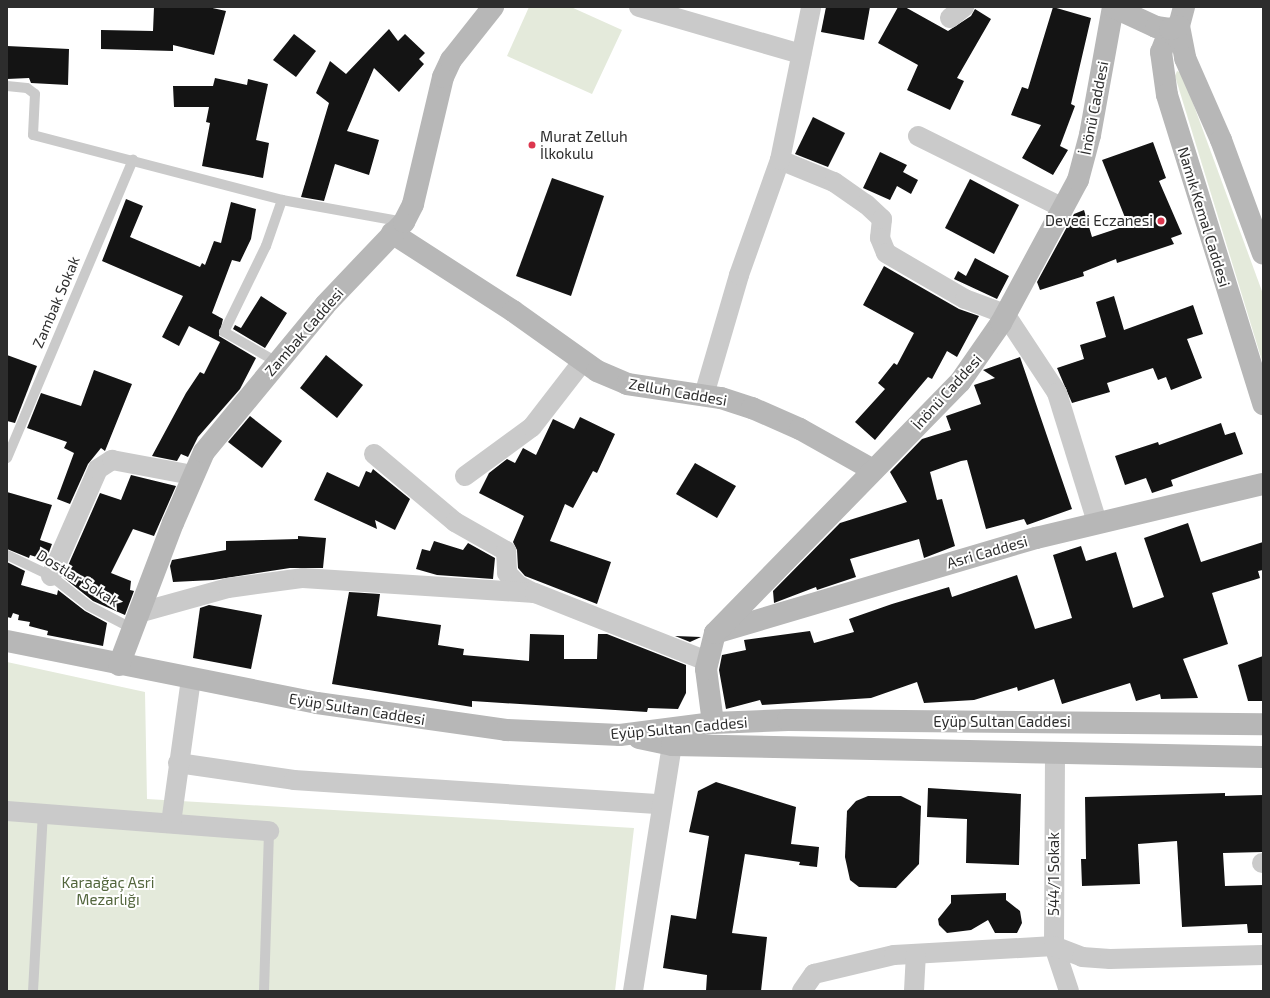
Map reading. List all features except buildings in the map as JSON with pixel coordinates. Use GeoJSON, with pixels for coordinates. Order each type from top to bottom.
{"type":"FeatureCollection","features":[{"type":"Feature","properties":{"kind":"street","name":"Zambak Caddesi"},"geometry":{"type":"LineString","coordinates":[[119,665],[192,475],[213,439],[277,362],[398,228],[413,204],[443,76],[451,60],[493,7]]}},
{"type":"Feature","properties":{"kind":"street"},"geometry":{"type":"LineString","coordinates":[[639,7],[801,54]]}},
{"type":"Feature","properties":{"kind":"street"},"geometry":{"type":"LineString","coordinates":[[704,395],[739,275],[780,160],[811,7]]}},
{"type":"Feature","properties":{"kind":"street"},"geometry":{"type":"LineString","coordinates":[[1112,7],[1142,22],[1178,21],[1185,58],[1221,140],[1263,254]]}},
{"type":"Feature","properties":{"kind":"street","name":"İnönü Caddesi"},"geometry":{"type":"LineString","coordinates":[[713,723],[707,661],[715,633],[960,382],[990,343],[1078,180],[1089,143],[1112,7]]}},
{"type":"Feature","properties":{"kind":"street","name":"Namık Kemal Caddesi"},"geometry":{"type":"LineString","coordinates":[[1178,21],[1161,52],[1167,95],[1263,404]]}},
{"type":"Feature","properties":{"kind":"street"},"geometry":{"type":"LineString","coordinates":[[918,136],[1063,208]]}},
{"type":"Feature","properties":{"kind":"street"},"geometry":{"type":"LineString","coordinates":[[780,160],[834,182],[866,204],[882,219],[880,238],[886,253],[965,299],[1005,314],[1057,393],[1097,522]]}},
{"type":"Feature","properties":{"kind":"street","name":"Zelluh Caddesi"},"geometry":{"type":"LineString","coordinates":[[398,228],[583,361],[627,384],[704,395],[752,408],[800,429],[873,470]]}},
{"type":"Feature","properties":{"kind":"street"},"geometry":{"type":"LineString","coordinates":[[465,476],[532,427],[583,361]]}},
{"type":"Feature","properties":{"kind":"street"},"geometry":{"type":"LineString","coordinates":[[374,454],[455,522],[506,551],[508,573],[518,585],[707,661]]}},
{"type":"Feature","properties":{"kind":"street"},"geometry":{"type":"LineString","coordinates":[[51,576],[98,469],[112,460],[192,475]]}},
{"type":"Feature","properties":{"kind":"street","name":"Asri Caddesi"},"geometry":{"type":"LineString","coordinates":[[715,633],[1097,522],[1263,484]]}},
{"type":"Feature","properties":{"kind":"street"},"geometry":{"type":"LineString","coordinates":[[136,621],[228,588],[303,578],[535,593]]}},
{"type":"Feature","properties":{"kind":"street","name":"Eyüp Sultan Caddesi"},"geometry":{"type":"LineString","coordinates":[[7,641],[119,665],[317,703],[464,726],[620,735],[713,723],[788,720],[1263,724]]}},
{"type":"Feature","properties":{"kind":"street"},"geometry":{"type":"LineString","coordinates":[[171,823],[178,763],[191,679]]}},
{"type":"Feature","properties":{"kind":"street"},"geometry":{"type":"LineString","coordinates":[[620,735],[672,744],[928,748],[1055,754],[1263,757]]}},
{"type":"Feature","properties":{"kind":"street"},"geometry":{"type":"LineString","coordinates":[[633,991],[660,804],[672,744]]}},
{"type":"Feature","properties":{"kind":"street","name":"544/1 Sokak"},"geometry":{"type":"LineString","coordinates":[[1055,754],[1054,946],[1069,991]]}},
{"type":"Feature","properties":{"kind":"street"},"geometry":{"type":"LineString","coordinates":[[178,763],[294,780],[660,804]]}},
{"type":"Feature","properties":{"kind":"street"},"geometry":{"type":"LineString","coordinates":[[7,811],[269,830]]}},
{"type":"Feature","properties":{"kind":"street"},"geometry":{"type":"LineString","coordinates":[[802,991],[814,974],[894,955],[916,955],[1054,946],[1082,957],[1110,959],[1263,955]]}},
{"type":"Feature","properties":{"kind":"street"},"geometry":{"type":"LineString","coordinates":[[914,991],[916,955]]}},
{"type":"Feature","properties":{"kind":"lane"},"geometry":{"type":"LineString","coordinates":[[7,86],[27,88],[35,94],[33,135],[133,159],[282,200],[398,228]]}},
{"type":"Feature","properties":{"kind":"lane","name":"Zambak Sokak"},"geometry":{"type":"LineString","coordinates":[[7,458],[133,159]]}},
{"type":"Feature","properties":{"kind":"lane"},"geometry":{"type":"LineString","coordinates":[[277,362],[224,332],[266,246],[282,200]]}},
{"type":"Feature","properties":{"kind":"lane","name":"Dostlar Sokak"},"geometry":{"type":"LineString","coordinates":[[7,555],[51,576],[89,606],[136,621]]}},
{"type":"Feature","properties":{"kind":"lane"},"geometry":{"type":"LineString","coordinates":[[33,991],[44,814]]}},
{"type":"Feature","properties":{"kind":"lane"},"geometry":{"type":"LineString","coordinates":[[264,991],[269,830]]}},
{"type":"Feature","properties":{"kind":"green space"},"geometry":{"type":"Polygon","coordinates":[[[529,7],[571,7],[622,30],[592,94],[507,56],[529,7]]]}},
{"type":"Feature","properties":{"kind":"green space"},"geometry":{"type":"Polygon","coordinates":[[[1177,71],[1182,73],[1263,294],[1263,364],[1175,76],[1177,71]]]}},
{"type":"Feature","properties":{"kind":"green space","name":"Karaağaç Asri Mezarlığı"},"geometry":{"type":"Polygon","coordinates":[[[7,662],[145,692],[147,799],[634,828],[615,991],[7,991],[7,662]]]}},
{"type":"Feature","properties":{"kind":"place","name":"Murat Zelluh İlkokulu"},"geometry":{"type":"Point","coordinates":[532,145]}},
{"type":"Feature","properties":{"kind":"place","name":"Deveci Eczanesi"},"geometry":{"type":"Point","coordinates":[1161,221]}}]}
